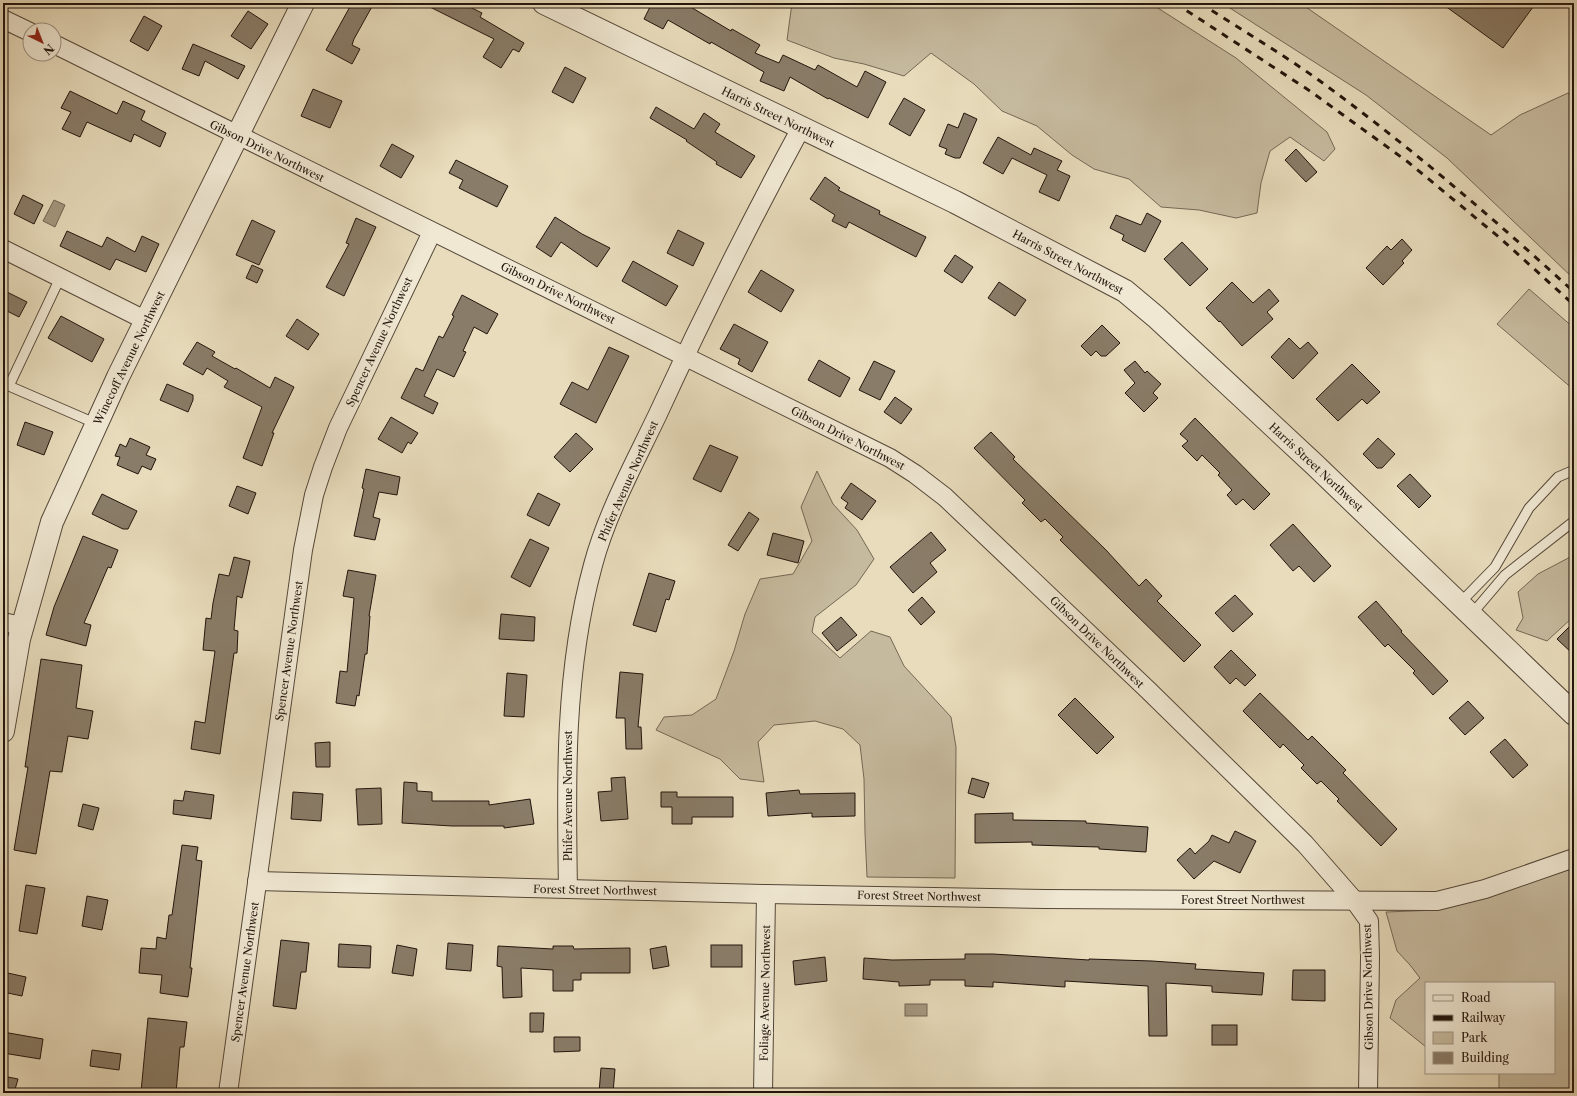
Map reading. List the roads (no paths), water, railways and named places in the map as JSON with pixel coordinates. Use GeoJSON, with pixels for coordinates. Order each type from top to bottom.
{"type":"FeatureCollection","features":[{"type":"Feature","properties":{"kind":"street","name":"Winecoff Avenue Northwest"},"geometry":{"type":"LineString","coordinates":[[3,731],[19,639],[13,624],[52,522],[97,424],[303,3]]}},
{"type":"Feature","properties":{"kind":"street","name":"Harris Street Northwest"},"geometry":{"type":"LineString","coordinates":[[544,3],[955,202],[1124,291],[1162,322],[1574,714]]}},
{"type":"Feature","properties":{"kind":"street"},"geometry":{"type":"LineString","coordinates":[[3,19],[22,28]]}},
{"type":"Feature","properties":{"kind":"street","name":"Gibson Drive Northwest"},"geometry":{"type":"LineString","coordinates":[[62,48],[890,458],[916,474],[944,497],[1148,690],[1305,844],[1354,900],[1369,920],[1370,957],[1368,1093]]}},
{"type":"Feature","properties":{"kind":"street","name":"Phifer Avenue Northwest"},"geometry":{"type":"LineString","coordinates":[[568,889],[567,823],[569,704],[582,612],[593,564],[612,512],[685,356],[708,308],[801,128]]}},
{"type":"Feature","properties":{"kind":"street","name":"Spencer Avenue Northwest"},"geometry":{"type":"LineString","coordinates":[[228,1093],[303,550],[314,494],[338,428],[432,232]]}},
{"type":"Feature","properties":{"kind":"street"},"geometry":{"type":"LineString","coordinates":[[3,249],[147,321]]}},
{"type":"Feature","properties":{"kind":"street","name":"Forest Street Northwest"},"geometry":{"type":"LineString","coordinates":[[257,881],[766,894],[1045,899],[1438,901],[1485,889],[1574,858]]}},
{"type":"Feature","properties":{"kind":"street","name":"Foliage Avenue Northwest"},"geometry":{"type":"LineString","coordinates":[[763,1093],[766,894]]}},
{"type":"Feature","properties":{"kind":"lane"},"geometry":{"type":"LineString","coordinates":[[60,278],[9,386],[97,424]]}},
{"type":"Feature","properties":{"kind":"lane"},"geometry":{"type":"LineString","coordinates":[[1465,610],[1495,566],[1529,508],[1558,477],[1572,471],[1574,472]]}},
{"type":"Feature","properties":{"kind":"lane"},"geometry":{"type":"LineString","coordinates":[[1465,610],[1505,575],[1574,521]]}},
{"type":"Feature","properties":{"kind":"lane"},"geometry":{"type":"LineString","coordinates":[[1495,566],[1505,575]]}},
{"type":"Feature","properties":{"kind":"railway"},"geometry":{"type":"LineString","coordinates":[[1175,3],[1310,91],[1408,162],[1500,238],[1574,305]]}},
{"type":"Feature","properties":{"kind":"railway"},"geometry":{"type":"LineString","coordinates":[[1200,3],[1320,81],[1386,131],[1450,183],[1574,292]]}}]}
